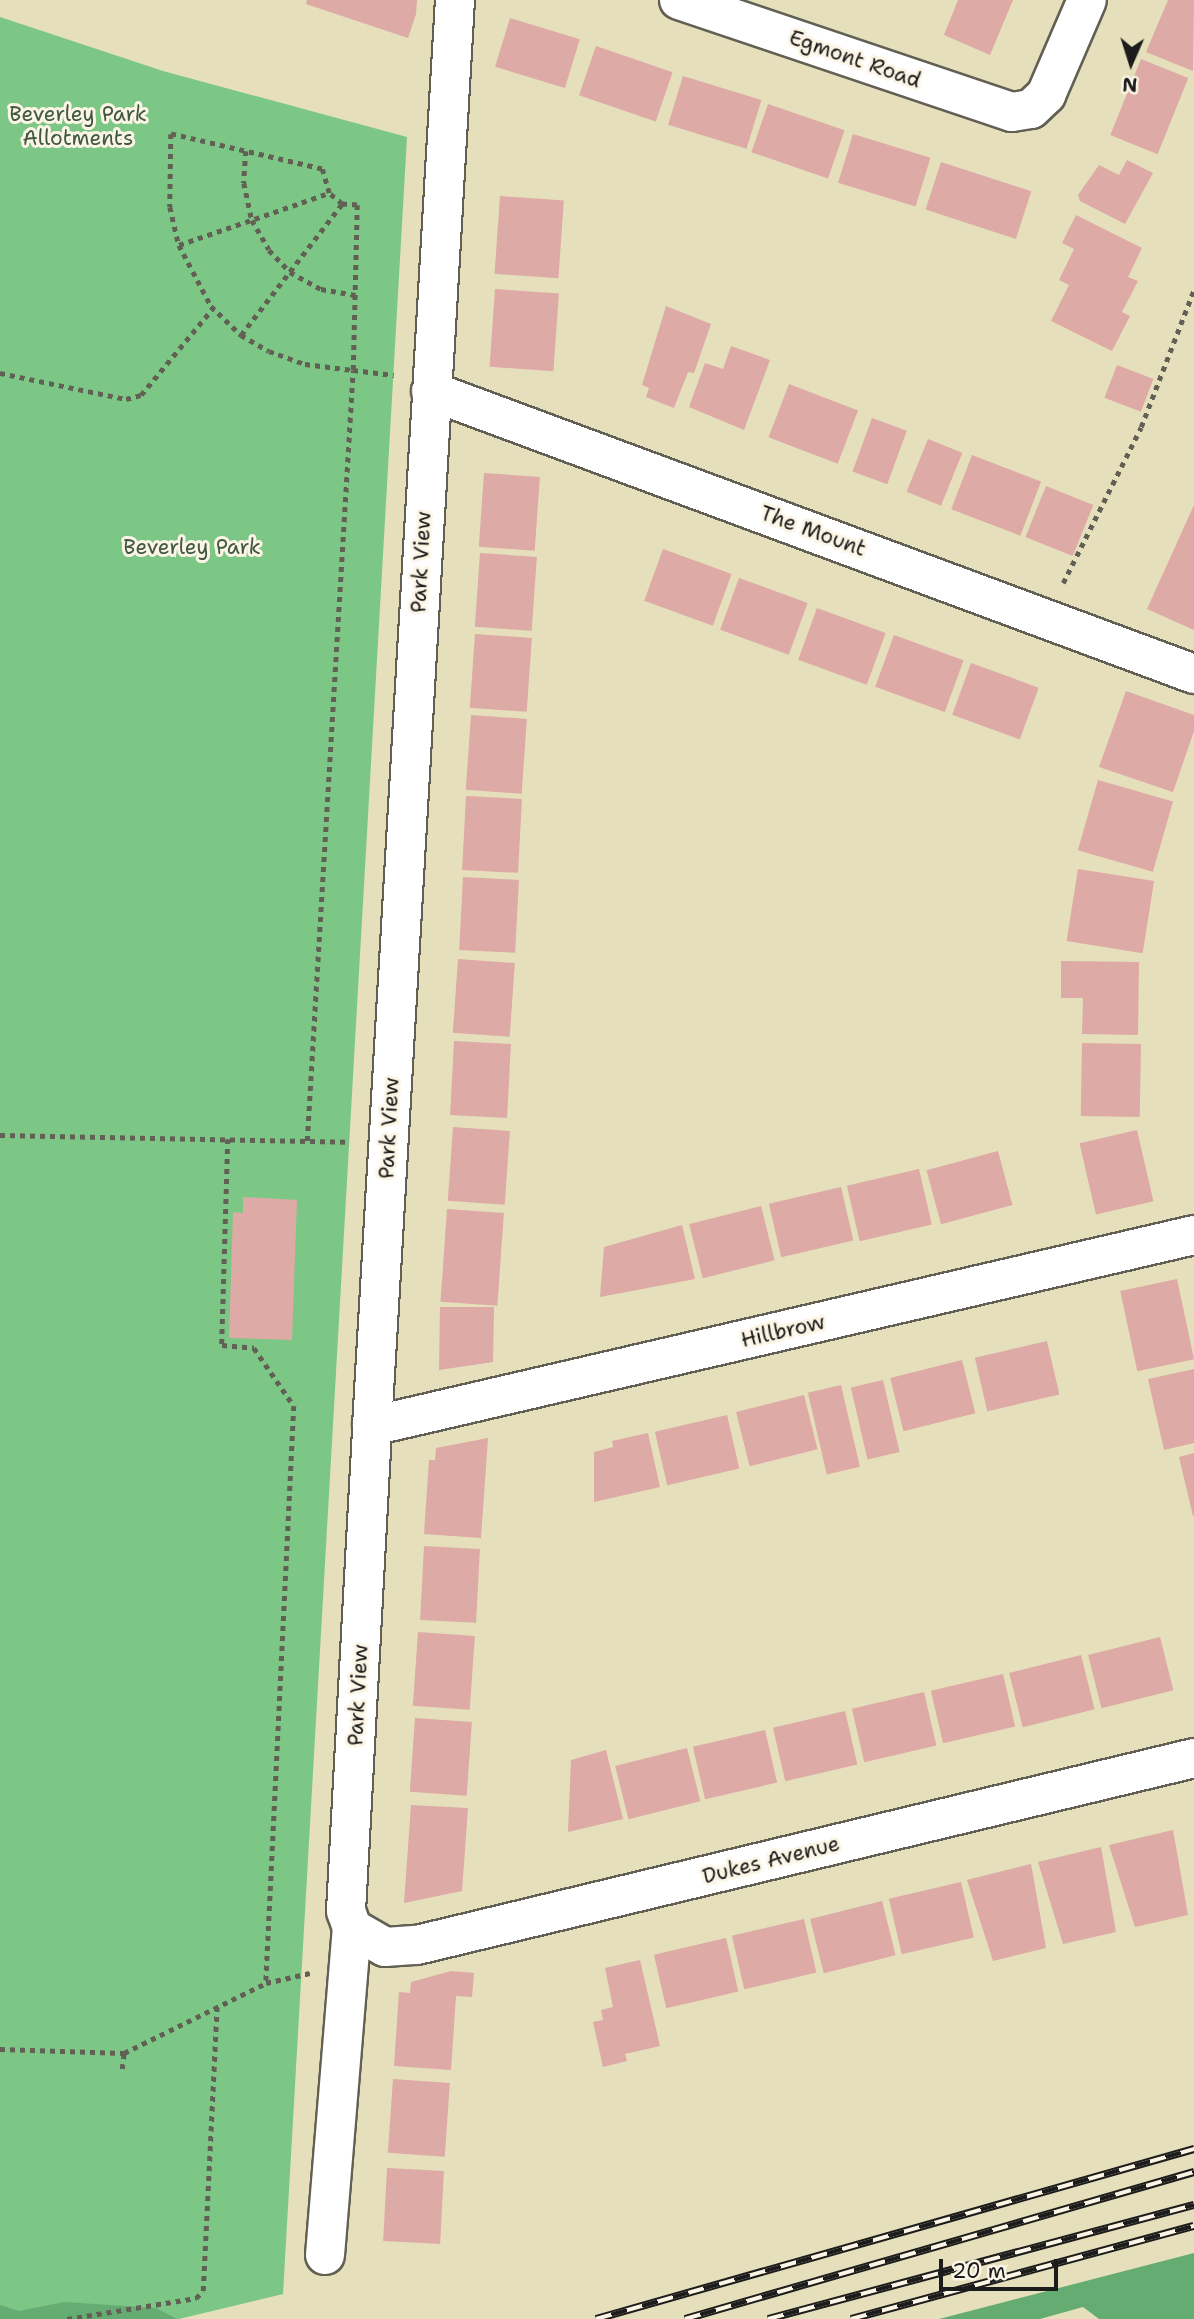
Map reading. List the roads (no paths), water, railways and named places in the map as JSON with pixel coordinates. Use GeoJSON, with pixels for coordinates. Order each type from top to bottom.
{"type":"FeatureCollection","features":[{"type":"Feature","properties":{"kind":"street","name":"Park View"},"geometry":{"type":"LineString","coordinates":[[325,2255],[345,1975],[352,1928],[346,1911],[455,0]]}},
{"type":"Feature","properties":{"kind":"street","name":"Egmont Road"},"geometry":{"type":"LineString","coordinates":[[679,0],[1012,112],[1031,109],[1046,94],[1087,0]]}},
{"type":"Feature","properties":{"kind":"street","name":"The Mount"},"geometry":{"type":"LineString","coordinates":[[432,385],[1194,674]]}},
{"type":"Feature","properties":{"kind":"street","name":"Hillbrow"},"geometry":{"type":"LineString","coordinates":[[372,1426],[1194,1236]]}},
{"type":"Feature","properties":{"kind":"street","name":"Dukes Avenue"},"geometry":{"type":"LineString","coordinates":[[352,1928],[385,1947],[416,1945],[1194,1758]]}},
{"type":"Feature","properties":{"kind":"railway"},"geometry":{"type":"LineString","coordinates":[[596,2319],[1194,2149]]}},
{"type":"Feature","properties":{"kind":"railway"},"geometry":{"type":"LineString","coordinates":[[685,2319],[1194,2172]]}},
{"type":"Feature","properties":{"kind":"railway"},"geometry":{"type":"LineString","coordinates":[[768,2319],[1194,2205]]}},
{"type":"Feature","properties":{"kind":"railway"},"geometry":{"type":"LineString","coordinates":[[851,2319],[1194,2226]]}},
{"type":"Feature","properties":{"kind":"park label","name":"Beverley Park Allotments"},"geometry":{"type":"Point","coordinates":[78,126]}},
{"type":"Feature","properties":{"kind":"park label","name":"Beverley Park"},"geometry":{"type":"Point","coordinates":[192,547]}}]}
